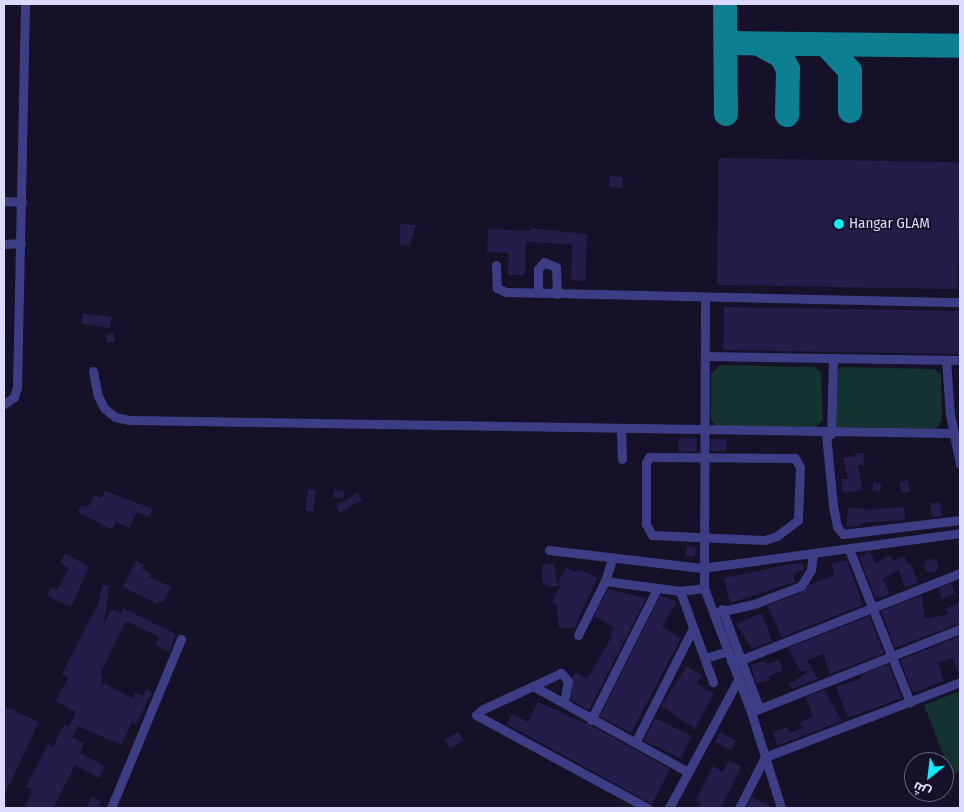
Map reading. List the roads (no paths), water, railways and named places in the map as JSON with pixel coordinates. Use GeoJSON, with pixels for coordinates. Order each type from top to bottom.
{"type":"FeatureCollection","features":[{"type":"Feature","properties":{"kind":"street"},"geometry":{"type":"LineString","coordinates":[[4,404],[14,397],[17,387],[25,4]]}},
{"type":"Feature","properties":{"kind":"street"},"geometry":{"type":"LineString","coordinates":[[4,201],[22,202]]}},
{"type":"Feature","properties":{"kind":"street"},"geometry":{"type":"LineString","coordinates":[[4,244],[21,243]]}},
{"type":"Feature","properties":{"kind":"street"},"geometry":{"type":"LineString","coordinates":[[538,294],[538,269],[544,262],[556,267],[557,294]]}},
{"type":"Feature","properties":{"kind":"street"},"geometry":{"type":"LineString","coordinates":[[496,265],[496,283],[501,291],[538,294],[705,299],[960,302]]}},
{"type":"Feature","properties":{"kind":"street"},"geometry":{"type":"LineString","coordinates":[[705,299],[702,539],[704,588],[743,659],[766,758],[782,808]]}},
{"type":"Feature","properties":{"kind":"street"},"geometry":{"type":"LineString","coordinates":[[705,356],[960,360]]}},
{"type":"Feature","properties":{"kind":"street"},"geometry":{"type":"LineString","coordinates":[[833,358],[829,434],[833,506],[837,527],[842,534],[960,520]]}},
{"type":"Feature","properties":{"kind":"street"},"geometry":{"type":"LineString","coordinates":[[946,360],[950,414],[960,464]]}},
{"type":"Feature","properties":{"kind":"street"},"geometry":{"type":"LineString","coordinates":[[93,371],[98,396],[104,408],[115,417],[129,420],[829,434],[954,433]]}},
{"type":"Feature","properties":{"kind":"street"},"geometry":{"type":"LineString","coordinates":[[621,430],[622,459]]}},
{"type":"Feature","properties":{"kind":"street"},"geometry":{"type":"LineString","coordinates":[[652,457],[795,458],[800,464],[799,517],[785,531],[765,540],[702,539],[656,537],[649,532],[646,524],[646,463],[652,457]]}},
{"type":"Feature","properties":{"kind":"street"},"geometry":{"type":"LineString","coordinates":[[549,550],[702,568],[960,533]]}},
{"type":"Feature","properties":{"kind":"street"},"geometry":{"type":"LineString","coordinates":[[849,549],[910,702]]}},
{"type":"Feature","properties":{"kind":"street"},"geometry":{"type":"LineString","coordinates":[[718,611],[754,604],[801,586],[811,570],[813,554]]}},
{"type":"Feature","properties":{"kind":"street"},"geometry":{"type":"LineString","coordinates":[[578,635],[605,581],[613,557]]}},
{"type":"Feature","properties":{"kind":"street"},"geometry":{"type":"LineString","coordinates":[[731,661],[743,659],[960,573]]}},
{"type":"Feature","properties":{"kind":"street"},"geometry":{"type":"LineString","coordinates":[[605,581],[680,591],[704,588]]}},
{"type":"Feature","properties":{"kind":"street"},"geometry":{"type":"LineString","coordinates":[[591,720],[656,589]]}},
{"type":"Feature","properties":{"kind":"street"},"geometry":{"type":"LineString","coordinates":[[680,591],[713,682]]}},
{"type":"Feature","properties":{"kind":"street"},"geometry":{"type":"LineString","coordinates":[[718,611],[728,651],[738,680],[755,710]]}},
{"type":"Feature","properties":{"kind":"street"},"geometry":{"type":"LineString","coordinates":[[636,741],[693,628]]}},
{"type":"Feature","properties":{"kind":"street"},"geometry":{"type":"LineString","coordinates":[[755,710],[960,629]]}},
{"type":"Feature","properties":{"kind":"street"},"geometry":{"type":"LineString","coordinates":[[111,808],[181,639]]}},
{"type":"Feature","properties":{"kind":"street"},"geometry":{"type":"LineString","coordinates":[[705,658],[728,651]]}},
{"type":"Feature","properties":{"kind":"street"},"geometry":{"type":"LineString","coordinates":[[564,704],[568,681],[562,673],[476,715],[647,808]]}},
{"type":"Feature","properties":{"kind":"street"},"geometry":{"type":"LineString","coordinates":[[668,808],[738,680]]}},
{"type":"Feature","properties":{"kind":"street"},"geometry":{"type":"LineString","coordinates":[[739,808],[766,758],[960,682]]}},
{"type":"Feature","properties":{"kind":"street"},"geometry":{"type":"LineString","coordinates":[[533,686],[591,720],[636,741],[688,772]]}},
{"type":"Feature","properties":{"kind":"place","name":"Hangar GLAM"},"geometry":{"type":"Point","coordinates":[839,224]}}]}
